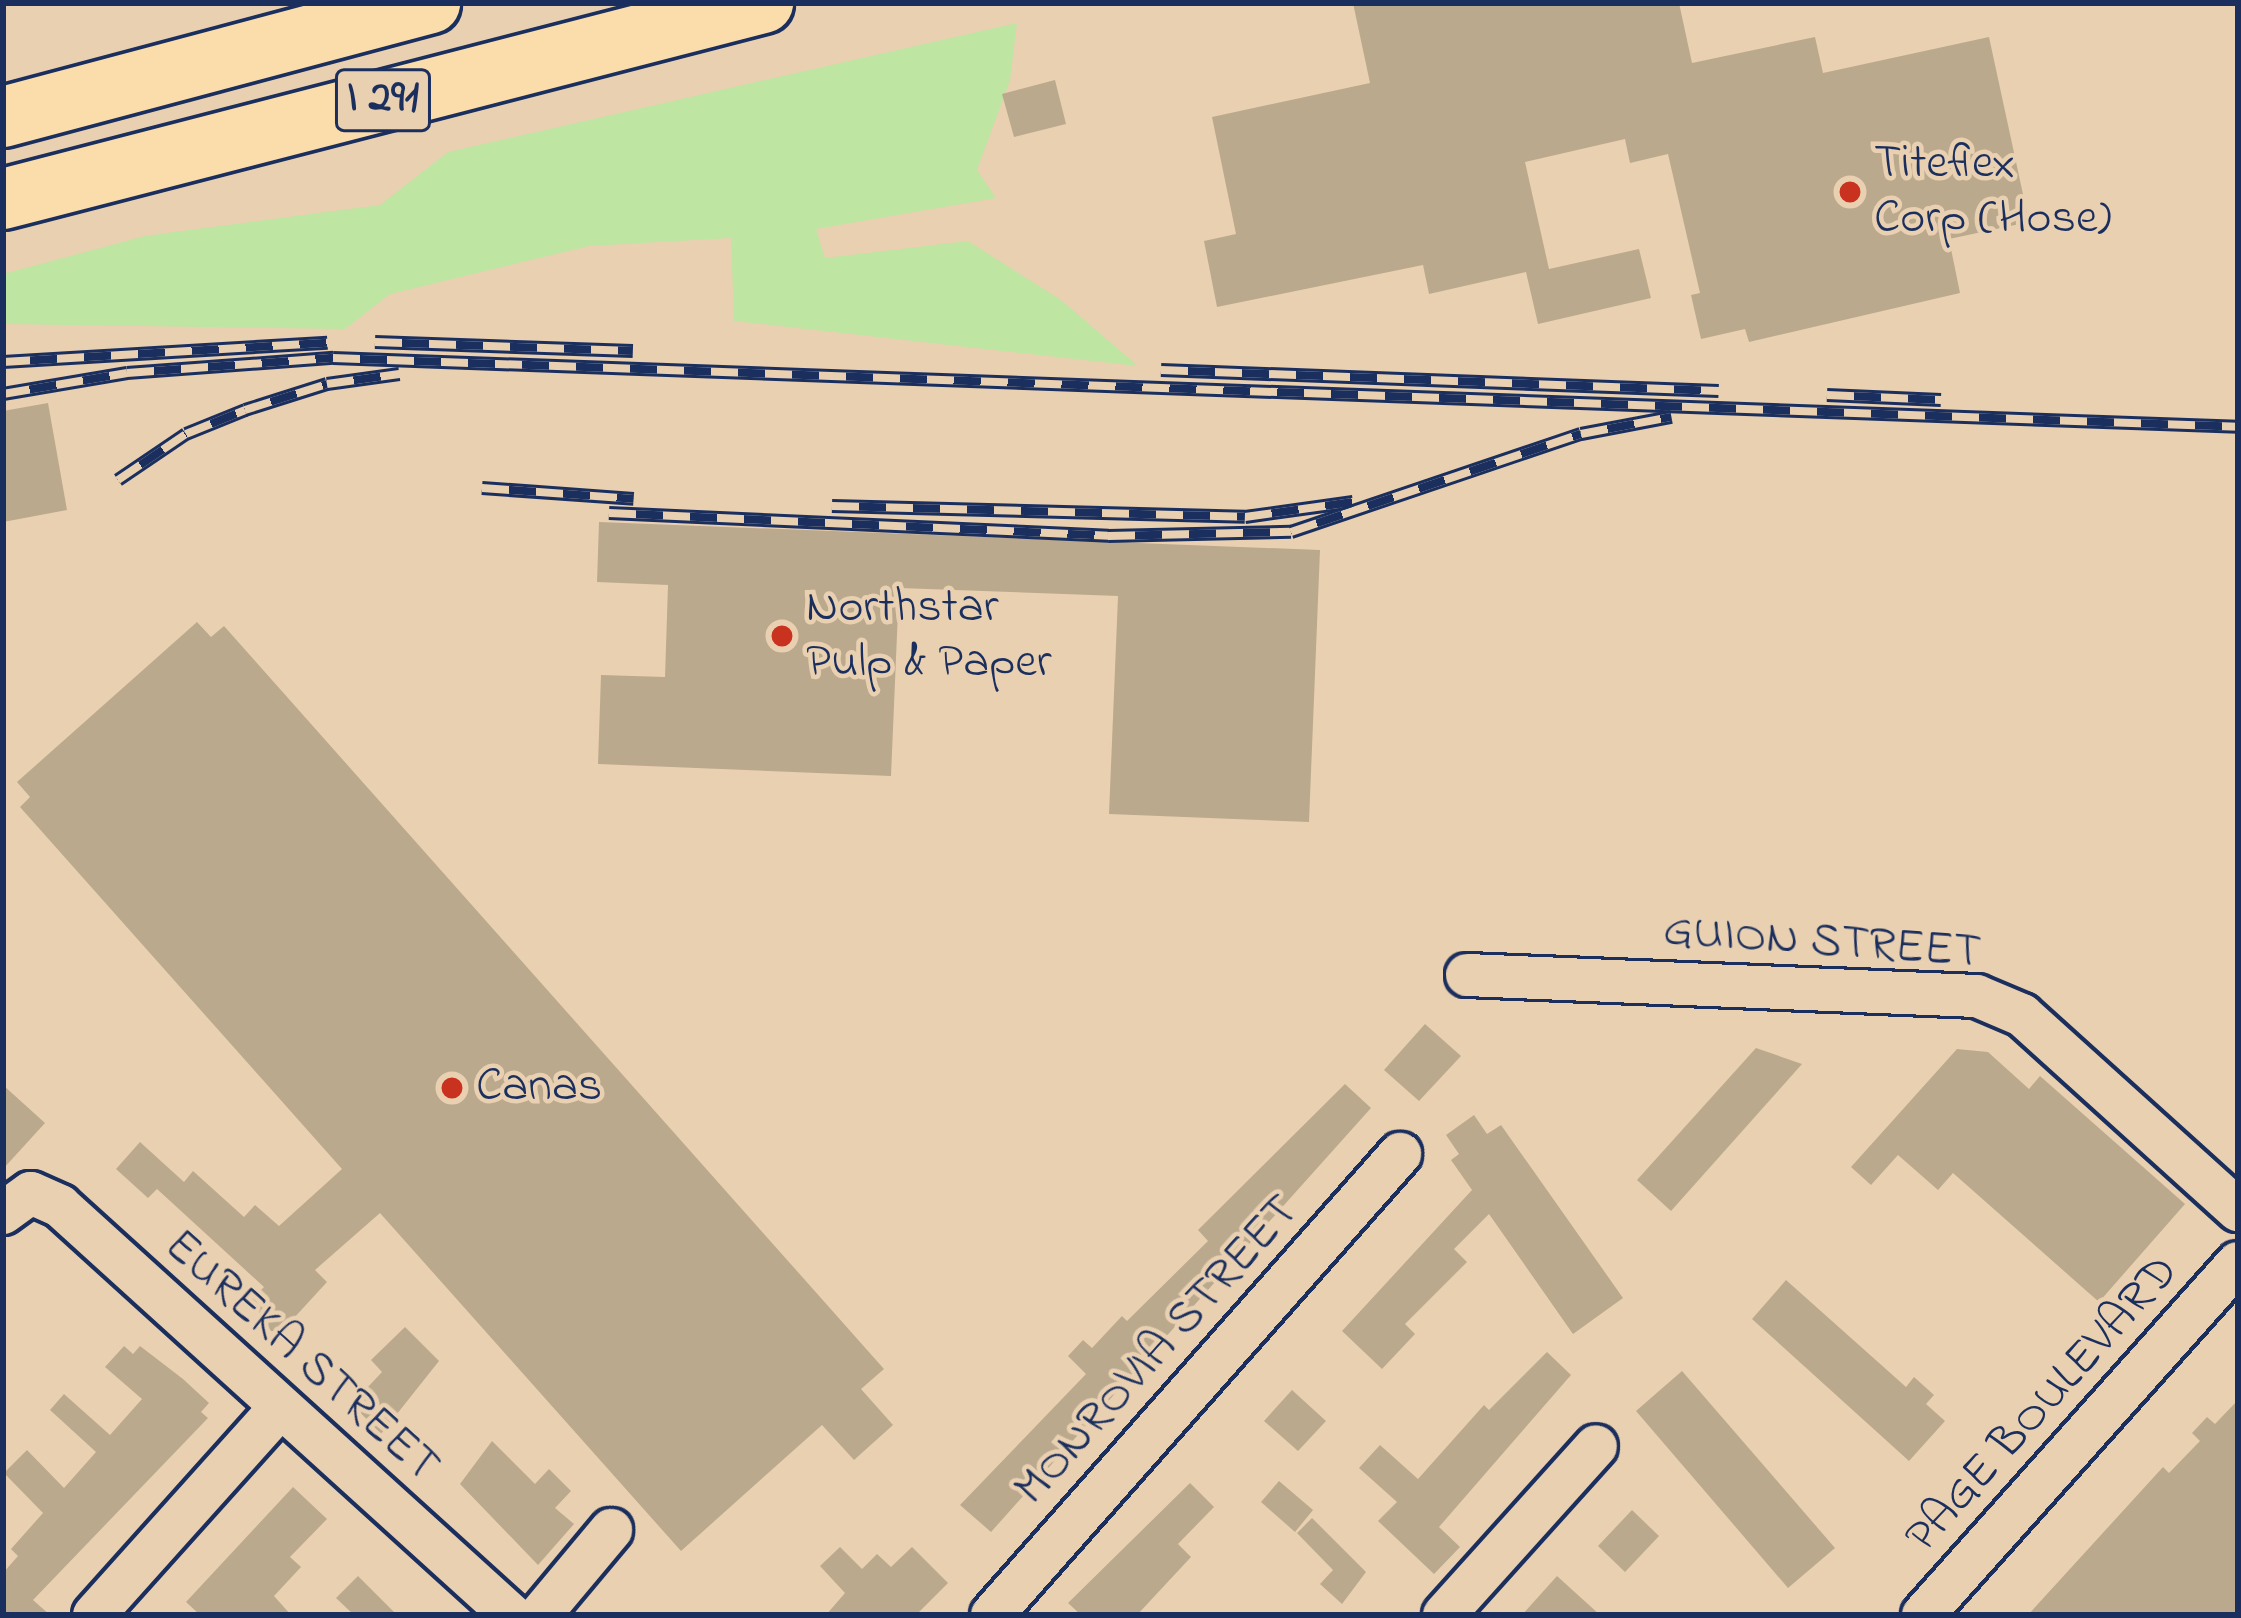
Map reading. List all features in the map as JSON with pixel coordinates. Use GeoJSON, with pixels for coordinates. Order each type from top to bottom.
{"type":"FeatureCollection","features":[{"type":"Feature","properties":{"kind":"highway","name":"I 291"},"geometry":{"type":"LineString","coordinates":[[3,117],[430,3]]}},
{"type":"Feature","properties":{"kind":"highway","name":"I 291"},"geometry":{"type":"LineString","coordinates":[[3,200],[763,3]]}},
{"type":"Feature","properties":{"kind":"street","name":"GUION STREET"},"geometry":{"type":"LineString","coordinates":[[1467,976],[1977,996],[2022,1015],[2238,1210]]}},
{"type":"Feature","properties":{"kind":"street","name":"MONROVIA STREET"},"geometry":{"type":"LineString","coordinates":[[992,1615],[1400,1154]]}},
{"type":"Feature","properties":{"kind":"street","name":"EUREKA STREET"},"geometry":{"type":"LineString","coordinates":[[9,1206],[31,1193],[61,1206],[512,1615]]}},
{"type":"Feature","properties":{"kind":"street","name":"PAGE BOULEVARD"},"geometry":{"type":"LineString","coordinates":[[1923,1615],[2238,1263]]}},
{"type":"Feature","properties":{"kind":"street"},"geometry":{"type":"LineString","coordinates":[[94,1615],[279,1408]]}},
{"type":"Feature","properties":{"kind":"street"},"geometry":{"type":"LineString","coordinates":[[1444,1615],[1596,1446]]}},
{"type":"Feature","properties":{"kind":"street"},"geometry":{"type":"LineString","coordinates":[[540,1615],[611,1530]]}},
{"type":"Feature","properties":{"kind":"green space"},"geometry":{"type":"Polygon","coordinates":[[[1017,23],[1010,80],[977,170],[996,198],[816,229],[825,258],[968,241],[1061,300],[1138,366],[734,321],[731,238],[589,246],[390,294],[345,329],[3,324],[3,274],[145,236],[380,205],[448,152],[1017,23]]]}},
{"type":"Feature","properties":{"kind":"building","name":"Titeflex Corp (Hose)"},"geometry":{"type":"Polygon","coordinates":[[[1353,3],[1679,3],[1692,63],[1815,37],[1823,73],[1989,37],[2029,222],[1949,239],[1960,293],[1749,342],[1745,329],[1701,339],[1691,295],[1700,293],[1668,154],[1630,163],[1625,139],[1525,162],[1549,269],[1639,249],[1651,298],[1538,324],[1526,272],[1429,294],[1423,265],[1217,307],[1204,241],[1236,234],[1212,117],[1370,83],[1353,3]]]}},
{"type":"Feature","properties":{"kind":"building"},"geometry":{"type":"Polygon","coordinates":[[[1055,80],[1066,124],[1014,137],[1002,94],[1055,80]]]}},
{"type":"Feature","properties":{"kind":"building"},"geometry":{"type":"Polygon","coordinates":[[[48,403],[67,510],[3,522],[3,411],[48,403]]]}},
{"type":"Feature","properties":{"kind":"building","name":"Northstar Pulp & Paper"},"geometry":{"type":"Polygon","coordinates":[[[599,522],[1320,550],[1309,822],[1109,814],[1118,596],[899,588],[891,776],[598,764],[601,675],[665,677],[668,585],[597,582],[599,522]]]}},
{"type":"Feature","properties":{"kind":"building","name":"Canas"},"geometry":{"type":"Polygon","coordinates":[[[197,622],[211,637],[224,626],[884,1369],[861,1389],[893,1425],[854,1460],[822,1425],[681,1551],[380,1213],[315,1270],[327,1282],[282,1331],[271,1331],[251,1300],[264,1287],[157,1189],[148,1198],[116,1169],[140,1142],[184,1182],[193,1171],[244,1217],[255,1205],[279,1226],[342,1169],[20,807],[30,797],[17,782],[197,622]]]}},
{"type":"Feature","properties":{"kind":"building"},"geometry":{"type":"Polygon","coordinates":[[[1425,1024],[1461,1056],[1419,1101],[1384,1070],[1425,1024]]]}},
{"type":"Feature","properties":{"kind":"building"},"geometry":{"type":"Polygon","coordinates":[[[1756,1048],[1802,1064],[1671,1211],[1637,1180],[1756,1048]]]}},
{"type":"Feature","properties":{"kind":"building"},"geometry":{"type":"Polygon","coordinates":[[[1957,1049],[1988,1052],[2029,1089],[2040,1076],[2185,1204],[2099,1302],[1953,1173],[1938,1190],[1898,1155],[1871,1185],[1851,1167],[1957,1049]]]}},
{"type":"Feature","properties":{"kind":"building"},"geometry":{"type":"Polygon","coordinates":[[[1345,1084],[1371,1108],[991,1532],[960,1505],[1086,1374],[1068,1356],[1083,1340],[1092,1348],[1122,1316],[1127,1321],[1208,1241],[1198,1230],[1345,1084]]]}},
{"type":"Feature","properties":{"kind":"building"},"geometry":{"type":"Polygon","coordinates":[[[3,1085],[45,1123],[3,1169],[3,1085]]]}},
{"type":"Feature","properties":{"kind":"building"},"geometry":{"type":"Polygon","coordinates":[[[1474,1115],[1487,1134],[1501,1125],[1623,1298],[1573,1334],[1489,1214],[1454,1249],[1467,1262],[1405,1324],[1415,1334],[1382,1369],[1342,1331],[1472,1190],[1451,1160],[1459,1154],[1446,1135],[1474,1115]]]}},
{"type":"Feature","properties":{"kind":"building"},"geometry":{"type":"Polygon","coordinates":[[[1786,1280],[1906,1387],[1914,1377],[1934,1395],[1926,1404],[1945,1421],[1909,1461],[1752,1319],[1786,1280]]]}},
{"type":"Feature","properties":{"kind":"building"},"geometry":{"type":"Polygon","coordinates":[[[405,1327],[439,1361],[381,1434],[352,1404],[382,1372],[371,1360],[405,1327]]]}},
{"type":"Feature","properties":{"kind":"building"},"geometry":{"type":"Polygon","coordinates":[[[124,1346],[133,1354],[140,1346],[183,1379],[209,1403],[201,1412],[208,1418],[33,1600],[50,1615],[3,1615],[3,1573],[18,1556],[11,1549],[43,1513],[4,1473],[27,1450],[64,1488],[96,1452],[50,1410],[64,1394],[110,1435],[142,1399],[105,1367],[124,1346]]]}},
{"type":"Feature","properties":{"kind":"building"},"geometry":{"type":"Polygon","coordinates":[[[1547,1352],[1571,1375],[1439,1527],[1460,1547],[1434,1574],[1378,1521],[1397,1502],[1359,1468],[1380,1445],[1418,1479],[1484,1405],[1489,1410],[1547,1352]]]}},
{"type":"Feature","properties":{"kind":"building"},"geometry":{"type":"Polygon","coordinates":[[[1682,1371],[1835,1548],[1788,1588],[1636,1411],[1682,1371]]]}},
{"type":"Feature","properties":{"kind":"building"},"geometry":{"type":"Polygon","coordinates":[[[1292,1390],[1326,1421],[1298,1451],[1264,1421],[1292,1390]]]}},
{"type":"Feature","properties":{"kind":"building"},"geometry":{"type":"Polygon","coordinates":[[[2238,1400],[2238,1615],[2028,1615],[2163,1467],[2169,1473],[2200,1441],[2192,1433],[2207,1417],[2215,1424],[2238,1400]]]}},
{"type":"Feature","properties":{"kind":"building"},"geometry":{"type":"Polygon","coordinates":[[[492,1441],[535,1484],[549,1469],[571,1491],[555,1508],[574,1524],[538,1565],[460,1484],[492,1441]]]}},
{"type":"Feature","properties":{"kind":"building"},"geometry":{"type":"Polygon","coordinates":[[[1279,1481],[1313,1510],[1295,1532],[1261,1502],[1279,1481]]]}},
{"type":"Feature","properties":{"kind":"building"},"geometry":{"type":"Polygon","coordinates":[[[1190,1483],[1214,1507],[1178,1544],[1191,1557],[1137,1615],[1081,1615],[1068,1603],[1190,1483]]]}},
{"type":"Feature","properties":{"kind":"building"},"geometry":{"type":"Polygon","coordinates":[[[293,1487],[327,1519],[290,1557],[301,1567],[274,1596],[291,1615],[200,1615],[186,1602],[293,1487]]]}},
{"type":"Feature","properties":{"kind":"building"},"geometry":{"type":"Polygon","coordinates":[[[1632,1510],[1659,1536],[1625,1572],[1598,1546],[1632,1510]]]}},
{"type":"Feature","properties":{"kind":"building"},"geometry":{"type":"Polygon","coordinates":[[[1312,1518],[1366,1572],[1342,1604],[1320,1584],[1333,1570],[1297,1533],[1312,1518]]]}},
{"type":"Feature","properties":{"kind":"building"},"geometry":{"type":"Polygon","coordinates":[[[840,1547],[862,1569],[877,1554],[891,1567],[912,1547],[948,1583],[916,1615],[826,1615],[845,1593],[820,1566],[840,1547]]]}},
{"type":"Feature","properties":{"kind":"building"},"geometry":{"type":"Polygon","coordinates":[[[358,1576],[397,1615],[354,1615],[336,1598],[358,1576]]]}},
{"type":"Feature","properties":{"kind":"building"},"geometry":{"type":"Polygon","coordinates":[[[1557,1576],[1600,1615],[1522,1615],[1557,1576]]]}},
{"type":"Feature","properties":{"kind":"railway"},"geometry":{"type":"LineString","coordinates":[[375,342],[633,351]]}},
{"type":"Feature","properties":{"kind":"railway"},"geometry":{"type":"LineString","coordinates":[[3,362],[327,343]]}},
{"type":"Feature","properties":{"kind":"railway"},"geometry":{"type":"LineString","coordinates":[[3,394],[127,373],[333,358],[2238,427]]}},
{"type":"Feature","properties":{"kind":"railway"},"geometry":{"type":"LineString","coordinates":[[1161,370],[1719,391]]}},
{"type":"Feature","properties":{"kind":"railway"},"geometry":{"type":"LineString","coordinates":[[118,480],[186,434],[245,410],[327,384],[399,374]]}},
{"type":"Feature","properties":{"kind":"railway"},"geometry":{"type":"LineString","coordinates":[[1827,395],[1941,400]]}},
{"type":"Feature","properties":{"kind":"railway"},"geometry":{"type":"LineString","coordinates":[[609,513],[1108,536],[1291,532],[1581,434],[1671,417]]}},
{"type":"Feature","properties":{"kind":"railway"},"geometry":{"type":"LineString","coordinates":[[482,488],[634,499]]}},
{"type":"Feature","properties":{"kind":"railway"},"geometry":{"type":"LineString","coordinates":[[832,506],[1245,517],[1353,502]]}},
{"type":"Feature","properties":{"kind":"place","name":"Titeflex Corp (Hose)"},"geometry":{"type":"Point","coordinates":[1850,192]}},
{"type":"Feature","properties":{"kind":"place","name":"Northstar Pulp & Paper"},"geometry":{"type":"Point","coordinates":[782,636]}},
{"type":"Feature","properties":{"kind":"place","name":"Canas"},"geometry":{"type":"Point","coordinates":[452,1088]}}]}
